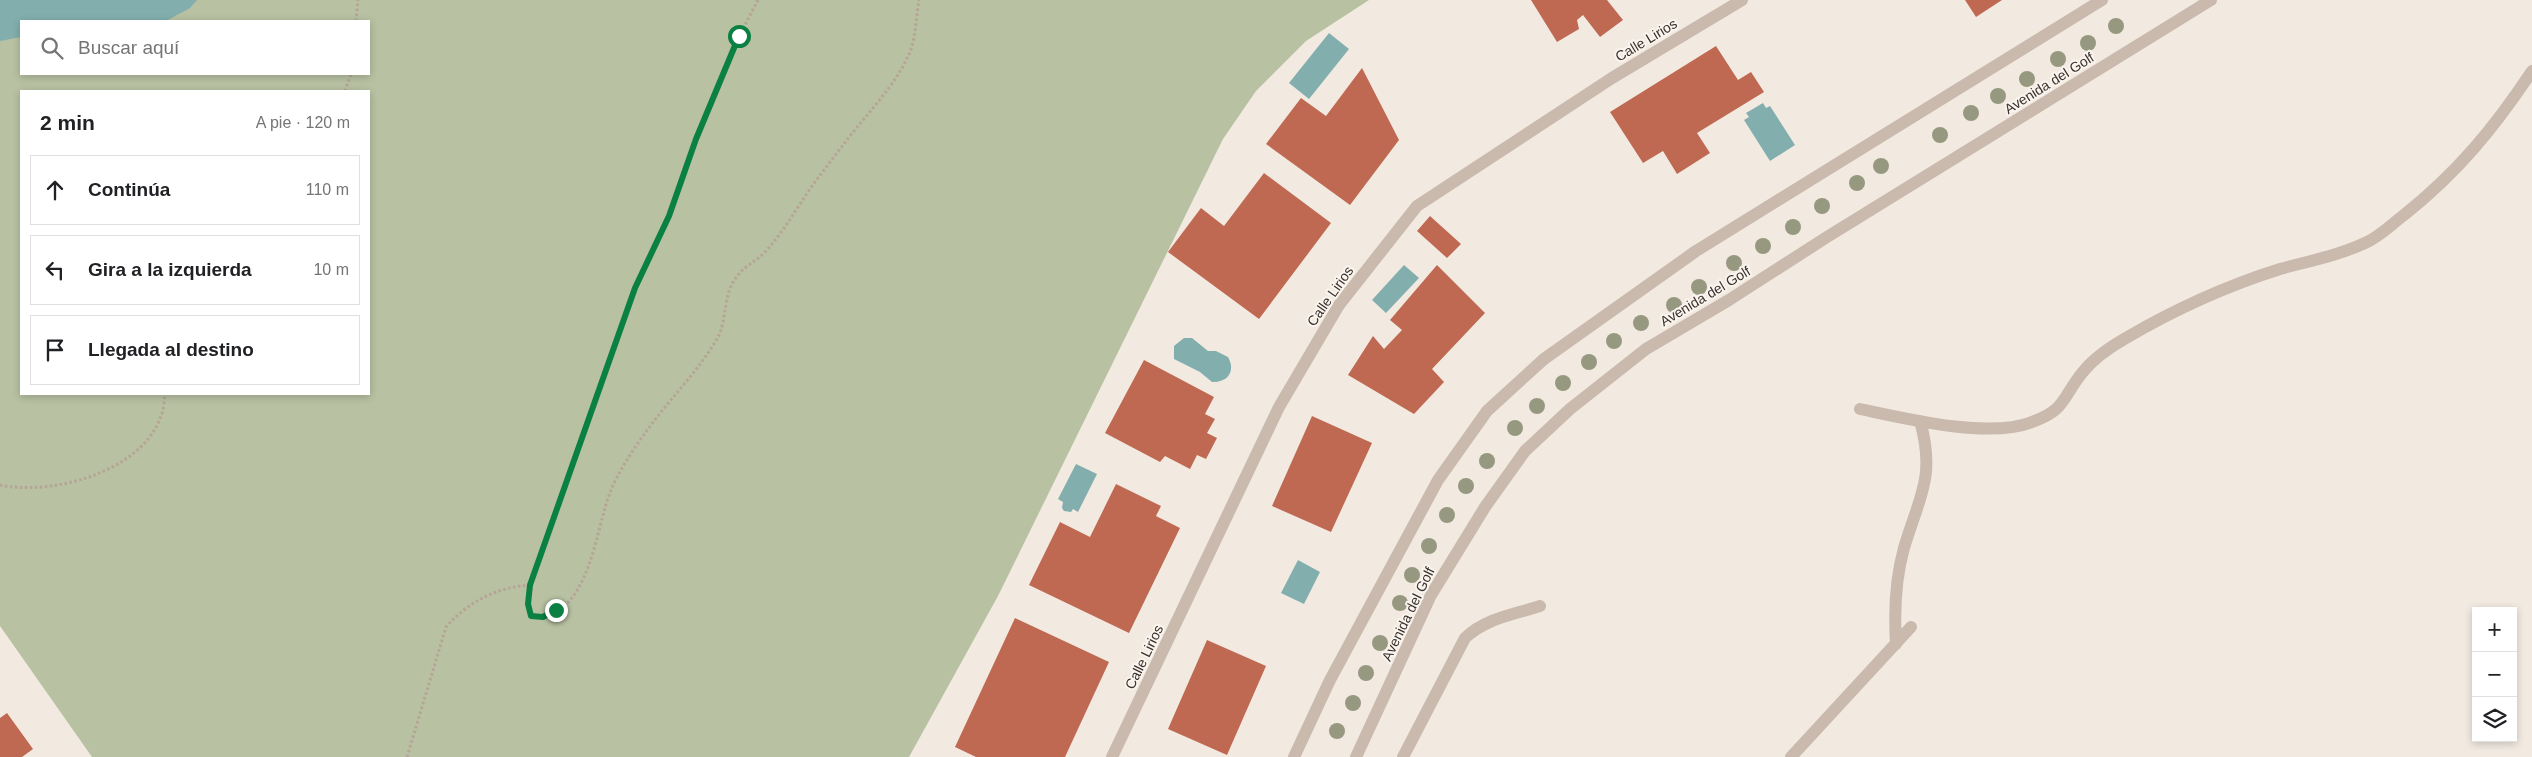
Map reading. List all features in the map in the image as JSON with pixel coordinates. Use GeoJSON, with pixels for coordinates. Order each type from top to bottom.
{"type":"FeatureCollection","features":[{"type":"Feature","properties":{"kind":"street","name":"Calle Lirios"},"geometry":{"type":"LineString","coordinates":[[1112,757],[1279,407],[1339,305],[1417,206],[1612,78],[1742,0]]}},
{"type":"Feature","properties":{"kind":"street"},"geometry":{"type":"LineString","coordinates":[[1294,757],[1330,680],[1438,480],[1487,411],[1544,359],[1696,251],[2102,0]]}},
{"type":"Feature","properties":{"kind":"street","name":"Avenida del Golf"},"geometry":{"type":"LineString","coordinates":[[1356,757],[1431,595],[1485,506],[1525,451],[1570,409],[1646,349],[1729,300],[1827,237],[2211,0]]}},
{"type":"Feature","properties":{"kind":"street"},"geometry":{"type":"LineString","coordinates":[[1860,409],[1920,421],[1985,429],[2031,423],[2060,409],[2082,373],[2112,346],[2154,321],[2206,294],[2281,269],[2332,256],[2367,242],[2434,191],[2475,150],[2532,71]]}},
{"type":"Feature","properties":{"kind":"street"},"geometry":{"type":"LineString","coordinates":[[1896,644],[1895,600],[1898,575],[1904,549],[1924,488],[1928,461],[1920,421]]}},
{"type":"Feature","properties":{"kind":"street"},"geometry":{"type":"LineString","coordinates":[[1403,757],[1465,638],[1488,621],[1540,606]]}},
{"type":"Feature","properties":{"kind":"street"},"geometry":{"type":"LineString","coordinates":[[1790,757],[1911,627]]}},
{"type":"Feature","properties":{"kind":"path"},"geometry":{"type":"LineString","coordinates":[[356,20],[358,0]]}},
{"type":"Feature","properties":{"kind":"path"},"geometry":{"type":"LineString","coordinates":[[758,0],[739,36],[696,139],[669,216],[635,288],[530,585],[528,604],[531,616],[543,617],[569,600],[580,586],[593,556],[602,514],[611,489],[624,465],[655,419],[718,337],[729,288],[738,274],[766,251],[821,174],[873,110],[905,62],[911,50],[919,0]]}},
{"type":"Feature","properties":{"kind":"path"},"geometry":{"type":"LineString","coordinates":[[345,90],[351,75]]}},
{"type":"Feature","properties":{"kind":"path"},"geometry":{"type":"LineString","coordinates":[[0,485],[14,488],[43,487],[98,474],[119,463],[134,453],[152,434],[161,416],[165,395]]}},
{"type":"Feature","properties":{"kind":"path"},"geometry":{"type":"LineString","coordinates":[[407,757],[446,627],[458,613],[483,597],[503,590],[530,585]]}},
{"type":"Feature","properties":{"kind":"green space"},"geometry":{"type":"Polygon","coordinates":[[[0,0],[1369,0],[1306,41],[1256,91],[1223,139],[998,596],[909,757],[92,757],[0,626],[0,0]]]}},
{"type":"Feature","properties":{"kind":"water"},"geometry":{"type":"Polygon","coordinates":[[[0,0],[197,0],[190,8],[168,20],[20,20],[20,37],[0,41],[0,0]]]}},
{"type":"Feature","properties":{"kind":"water"},"geometry":{"type":"Polygon","coordinates":[[[1329,33],[1349,49],[1309,99],[1289,83],[1329,33]]]}},
{"type":"Feature","properties":{"kind":"water"},"geometry":{"type":"Polygon","coordinates":[[[1763,103],[1766,108],[1770,106],[1795,145],[1770,161],[1744,120],[1749,117],[1746,113],[1763,103]]]}},
{"type":"Feature","properties":{"kind":"water"},"geometry":{"type":"Polygon","coordinates":[[[1404,265],[1419,278],[1386,313],[1372,300],[1404,265]]]}},
{"type":"Feature","properties":{"kind":"water"},"geometry":{"type":"Polygon","coordinates":[[[1184,338],[1192,338],[1208,351],[1216,351],[1228,357],[1231,367],[1229,375],[1218,382],[1212,382],[1200,372],[1174,359],[1174,346],[1184,338]]]}},
{"type":"Feature","properties":{"kind":"water"},"geometry":{"type":"Polygon","coordinates":[[[1076,464],[1097,474],[1078,512],[1073,509],[1071,512],[1064,511],[1062,508],[1063,502],[1058,499],[1076,464]]]}},
{"type":"Feature","properties":{"kind":"water"},"geometry":{"type":"Polygon","coordinates":[[[1298,560],[1320,572],[1304,604],[1281,593],[1298,560]]]}},
{"type":"Feature","properties":{"kind":"building"},"geometry":{"type":"Polygon","coordinates":[[[1531,0],[1607,0],[1623,20],[1600,37],[1583,15],[1577,20],[1579,29],[1557,42],[1531,0]]]}},
{"type":"Feature","properties":{"kind":"building"},"geometry":{"type":"Polygon","coordinates":[[[1965,0],[2002,0],[1976,17],[1965,0]]]}},
{"type":"Feature","properties":{"kind":"building"},"geometry":{"type":"Polygon","coordinates":[[[1716,46],[1738,80],[1751,72],[1764,92],[1697,133],[1710,153],[1677,174],[1663,151],[1643,163],[1610,112],[1716,46]]]}},
{"type":"Feature","properties":{"kind":"building"},"geometry":{"type":"Polygon","coordinates":[[[1362,68],[1399,140],[1350,205],[1266,144],[1301,98],[1326,116],[1362,68]]]}},
{"type":"Feature","properties":{"kind":"building"},"geometry":{"type":"Polygon","coordinates":[[[1264,173],[1331,223],[1259,319],[1168,252],[1201,208],[1224,226],[1264,173]]]}},
{"type":"Feature","properties":{"kind":"building"},"geometry":{"type":"Polygon","coordinates":[[[1430,216],[1461,244],[1447,258],[1417,231],[1430,216]]]}},
{"type":"Feature","properties":{"kind":"building"},"geometry":{"type":"Polygon","coordinates":[[[1437,265],[1485,313],[1432,369],[1444,382],[1414,414],[1348,375],[1373,336],[1384,349],[1402,330],[1390,320],[1437,265]]]}},
{"type":"Feature","properties":{"kind":"building"},"geometry":{"type":"Polygon","coordinates":[[[1144,360],[1214,397],[1205,414],[1215,419],[1207,433],[1217,438],[1206,459],[1197,455],[1190,469],[1165,456],[1160,462],[1105,433],[1144,360]]]}},
{"type":"Feature","properties":{"kind":"building"},"geometry":{"type":"Polygon","coordinates":[[[1312,416],[1372,443],[1331,532],[1272,506],[1312,416]]]}},
{"type":"Feature","properties":{"kind":"building"},"geometry":{"type":"Polygon","coordinates":[[[1116,484],[1161,506],[1156,516],[1180,528],[1129,633],[1029,585],[1060,522],[1090,537],[1116,484]]]}},
{"type":"Feature","properties":{"kind":"building"},"geometry":{"type":"Polygon","coordinates":[[[1015,618],[1109,662],[1065,757],[976,757],[955,747],[1015,618]]]}},
{"type":"Feature","properties":{"kind":"building"},"geometry":{"type":"Polygon","coordinates":[[[1207,640],[1266,666],[1227,755],[1168,729],[1207,640]]]}},
{"type":"Feature","properties":{"kind":"building"},"geometry":{"type":"Polygon","coordinates":[[[7,713],[33,749],[22,757],[0,757],[0,718],[7,713]]]}},
{"type":"Feature","properties":{"kind":"route"},"geometry":{"type":"LineString","coordinates":[[556,610],[543,617],[531,616],[528,604],[530,585],[635,288],[669,216],[696,139],[739,36]]}}]}
